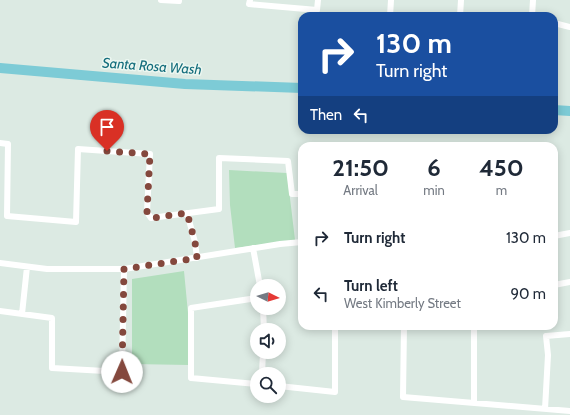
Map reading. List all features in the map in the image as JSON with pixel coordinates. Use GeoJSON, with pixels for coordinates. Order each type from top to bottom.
{"type":"FeatureCollection","features":[{"type":"Feature","properties":{"kind":"street"},"geometry":{"type":"LineString","coordinates":[[161,0],[179,1]]}},
{"type":"Feature","properties":{"kind":"street"},"geometry":{"type":"LineString","coordinates":[[249,2],[317,10],[318,0]]}},
{"type":"Feature","properties":{"kind":"street"},"geometry":{"type":"LineString","coordinates":[[390,12],[391,0]]}},
{"type":"Feature","properties":{"kind":"street"},"geometry":{"type":"LineString","coordinates":[[460,12],[461,0]]}},
{"type":"Feature","properties":{"kind":"street"},"geometry":{"type":"LineString","coordinates":[[532,12],[533,0]]}},
{"type":"Feature","properties":{"kind":"street"},"geometry":{"type":"LineString","coordinates":[[558,23],[570,27]]}},
{"type":"Feature","properties":{"kind":"street"},"geometry":{"type":"LineString","coordinates":[[0,143],[8,144],[7,216],[76,222],[78,149],[150,154],[147,212],[152,218],[219,208],[219,158],[288,161],[292,194],[298,194]]}},
{"type":"Feature","properties":{"kind":"street"},"geometry":{"type":"LineString","coordinates":[[187,213],[195,242],[197,258]]}},
{"type":"Feature","properties":{"kind":"street"},"geometry":{"type":"LineString","coordinates":[[558,236],[570,234]]}},
{"type":"Feature","properties":{"kind":"street"},"geometry":{"type":"LineString","coordinates":[[0,263],[47,269],[124,269],[253,248],[298,242]]}},
{"type":"Feature","properties":{"kind":"street"},"geometry":{"type":"LineString","coordinates":[[253,248],[259,279]]}},
{"type":"Feature","properties":{"kind":"street"},"geometry":{"type":"LineString","coordinates":[[22,314],[27,267]]}},
{"type":"Feature","properties":{"kind":"street"},"geometry":{"type":"LineString","coordinates":[[0,311],[52,318],[52,368],[122,372],[124,269]]}},
{"type":"Feature","properties":{"kind":"street"},"geometry":{"type":"LineString","coordinates":[[558,284],[570,282]]}},
{"type":"Feature","properties":{"kind":"street"},"geometry":{"type":"LineString","coordinates":[[250,299],[191,308],[191,378],[250,383]]}},
{"type":"Feature","properties":{"kind":"street"},"geometry":{"type":"LineString","coordinates":[[286,387],[335,392],[335,330]]}},
{"type":"Feature","properties":{"kind":"street"},"geometry":{"type":"LineString","coordinates":[[404,330],[403,397],[570,411]]}},
{"type":"Feature","properties":{"kind":"street"},"geometry":{"type":"LineString","coordinates":[[474,330],[474,403]]}},
{"type":"Feature","properties":{"kind":"street"},"geometry":{"type":"LineString","coordinates":[[544,409],[548,355],[546,336],[570,334]]}},
{"type":"Feature","properties":{"kind":"green space"},"geometry":{"type":"Polygon","coordinates":[[[229,170],[287,173],[295,240],[235,248],[230,205],[229,170]]]}},
{"type":"Feature","properties":{"kind":"green space"},"geometry":{"type":"Polygon","coordinates":[[[184,271],[188,313],[189,365],[132,364],[132,279],[184,271]]]}},
{"type":"Feature","properties":{"kind":"waterway","name":"Santa Rosa Wash"},"geometry":{"type":"LineString","coordinates":[[0,68],[185,84],[298,88]]}},
{"type":"Feature","properties":{"kind":"waterway","name":"Santa Rosa Wash"},"geometry":{"type":"LineString","coordinates":[[558,110],[570,111]]}},
{"type":"Feature","properties":{"kind":"route"},"geometry":{"type":"LineString","coordinates":[[107,151],[150,154],[147,212],[152,218],[187,213],[195,242],[197,258],[124,269],[122,372]]}}]}
